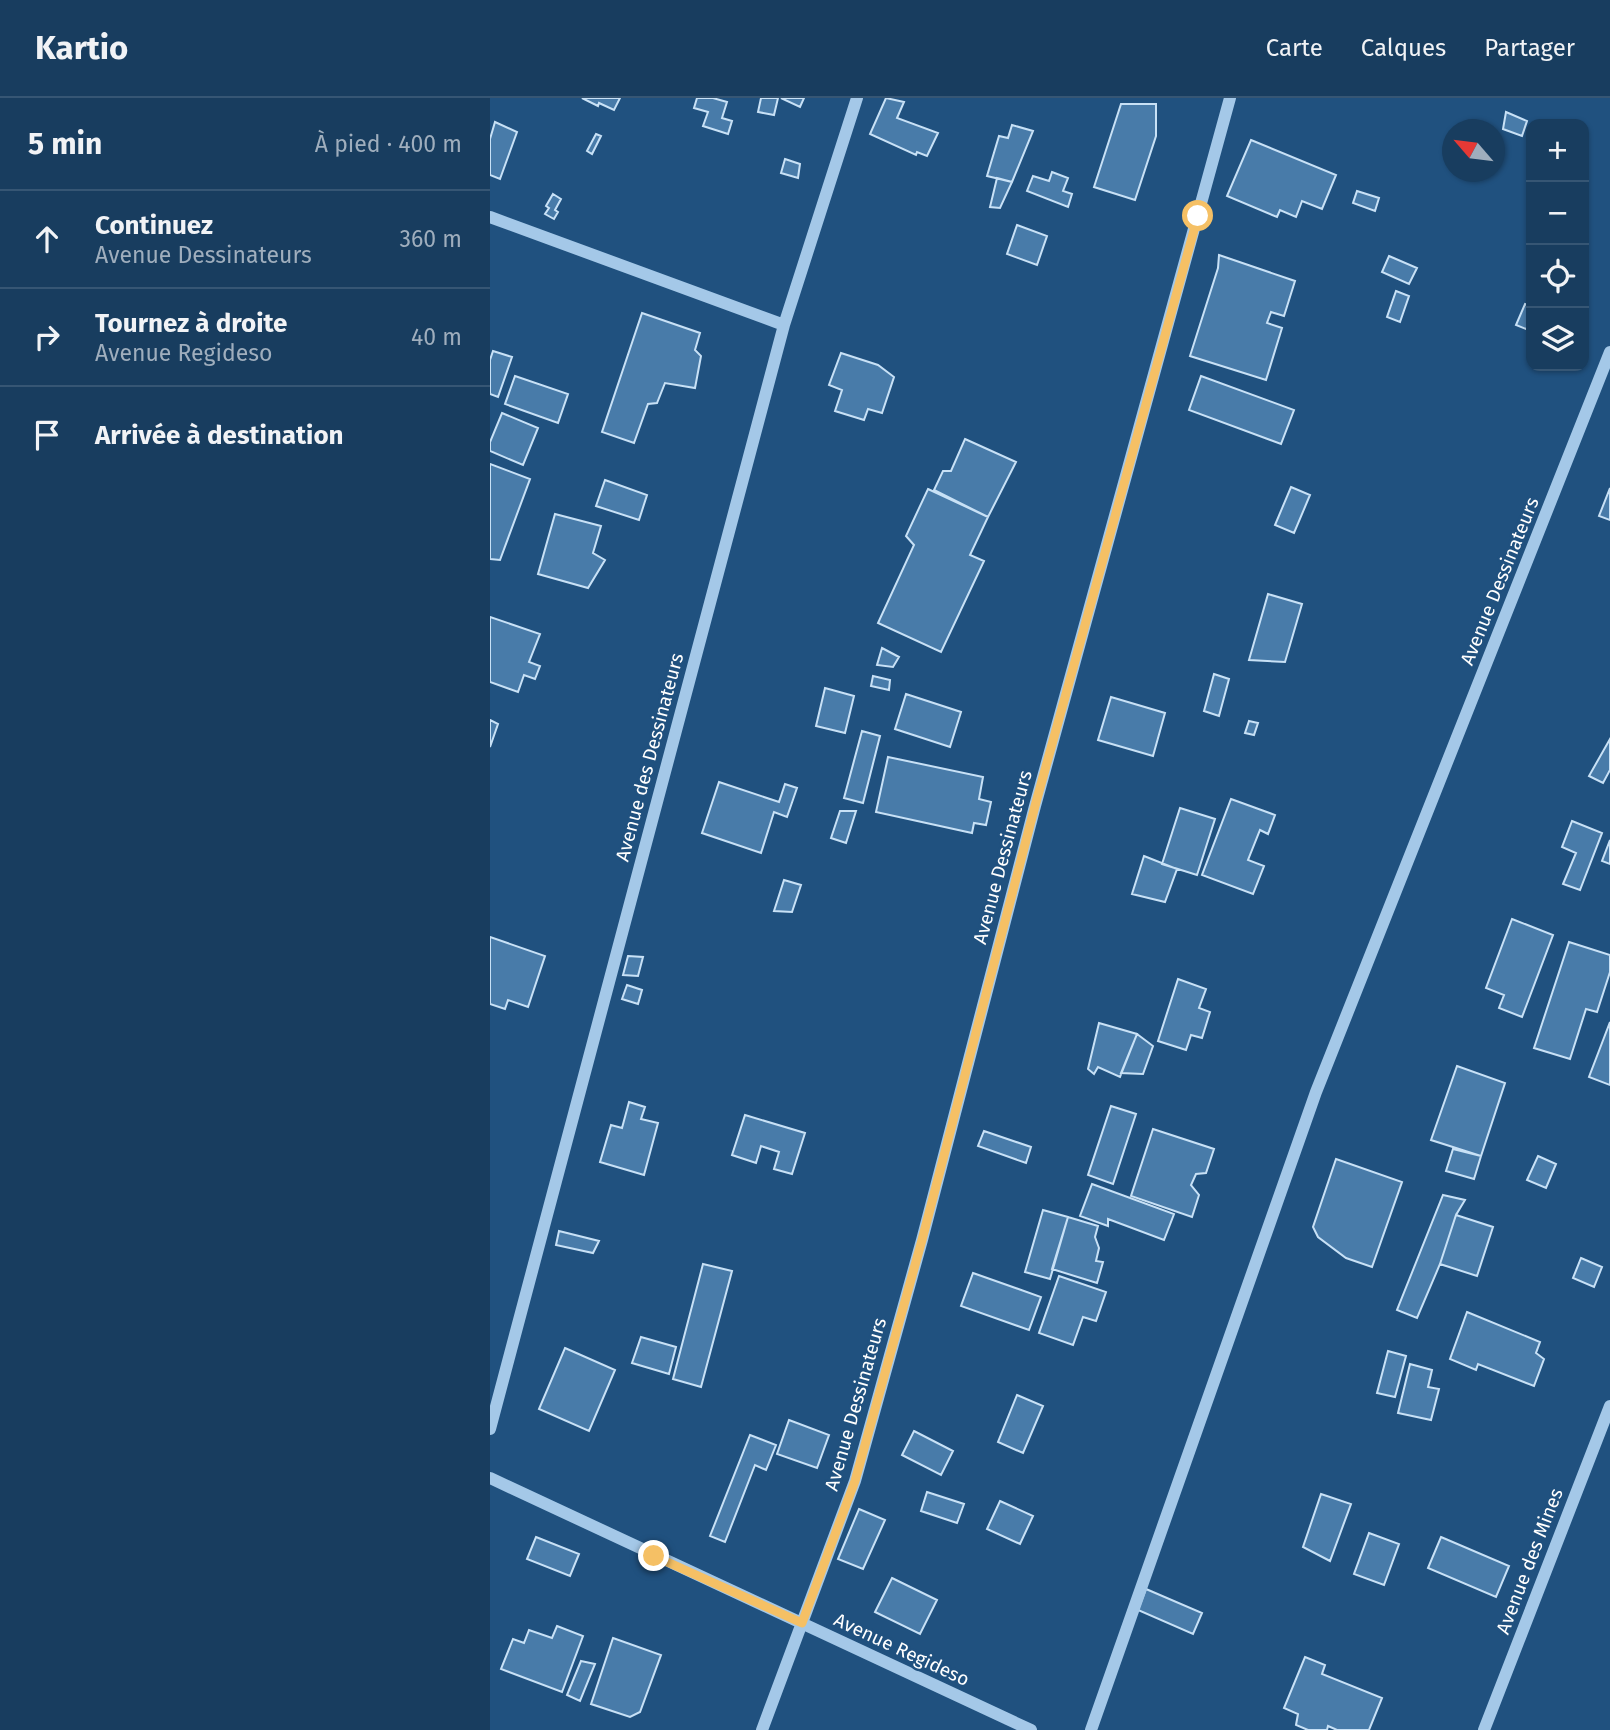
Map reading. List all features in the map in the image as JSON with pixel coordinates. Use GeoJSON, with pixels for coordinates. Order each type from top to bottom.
{"type":"FeatureCollection","features":[{"type":"Feature","properties":{"kind":"street","name":"Avenue des Dessinateurs"},"geometry":{"type":"LineString","coordinates":[[490,1429],[784,325],[857,98]]}},
{"type":"Feature","properties":{"kind":"street","name":"Avenue Dessinateurs"},"geometry":{"type":"LineString","coordinates":[[762,1730],[855,1481],[922,1240],[1035,806],[1230,98]]}},
{"type":"Feature","properties":{"kind":"street"},"geometry":{"type":"LineString","coordinates":[[490,217],[784,325]]}},
{"type":"Feature","properties":{"kind":"street","name":"Avenue Dessinateurs"},"geometry":{"type":"LineString","coordinates":[[1091,1730],[1316,1092],[1610,352]]}},
{"type":"Feature","properties":{"kind":"street","name":"Avenue des Mines"},"geometry":{"type":"LineString","coordinates":[[1484,1730],[1610,1406]]}},
{"type":"Feature","properties":{"kind":"street","name":"Avenue Regideso"},"geometry":{"type":"LineString","coordinates":[[490,1478],[1031,1730]]}},
{"type":"Feature","properties":{"kind":"building"},"geometry":{"type":"Polygon","coordinates":[[[582,98],[620,98],[614,110],[582,98]]]}},
{"type":"Feature","properties":{"kind":"building"},"geometry":{"type":"Polygon","coordinates":[[[697,98],[713,98],[727,102],[722,118],[732,121],[728,134],[703,126],[708,112],[694,108],[697,98]]]}},
{"type":"Feature","properties":{"kind":"building"},"geometry":{"type":"Polygon","coordinates":[[[761,98],[778,98],[774,115],[758,112],[761,98]]]}},
{"type":"Feature","properties":{"kind":"building"},"geometry":{"type":"Polygon","coordinates":[[[781,98],[804,98],[800,107],[781,98]]]}},
{"type":"Feature","properties":{"kind":"building"},"geometry":{"type":"Polygon","coordinates":[[[886,98],[904,102],[897,118],[938,133],[927,156],[917,152],[916,155],[870,134],[886,98]]]}},
{"type":"Feature","properties":{"kind":"building"},"geometry":{"type":"Polygon","coordinates":[[[1121,104],[1156,104],[1156,136],[1135,200],[1094,187],[1121,104]]]}},
{"type":"Feature","properties":{"kind":"building"},"geometry":{"type":"Polygon","coordinates":[[[1506,112],[1526,121],[1522,136],[1505,130],[1506,112]]]}},
{"type":"Feature","properties":{"kind":"building"},"geometry":{"type":"Polygon","coordinates":[[[495,122],[517,132],[500,179],[490,175],[490,139],[495,122]]]}},
{"type":"Feature","properties":{"kind":"building"},"geometry":{"type":"Polygon","coordinates":[[[1012,125],[1033,131],[1012,182],[987,176],[999,136],[1008,138],[1012,125]]]}},
{"type":"Feature","properties":{"kind":"building"},"geometry":{"type":"Polygon","coordinates":[[[596,134],[601,136],[592,154],[587,151],[596,134]]]}},
{"type":"Feature","properties":{"kind":"building"},"geometry":{"type":"Polygon","coordinates":[[[1251,140],[1336,175],[1322,209],[1302,201],[1296,217],[1280,210],[1277,217],[1227,196],[1251,140]]]}},
{"type":"Feature","properties":{"kind":"building"},"geometry":{"type":"Polygon","coordinates":[[[785,159],[800,164],[798,178],[781,173],[785,159]]]}},
{"type":"Feature","properties":{"kind":"building"},"geometry":{"type":"Polygon","coordinates":[[[1052,172],[1068,178],[1063,191],[1072,194],[1068,207],[1027,191],[1033,176],[1049,181],[1052,172]]]}},
{"type":"Feature","properties":{"kind":"building"},"geometry":{"type":"Polygon","coordinates":[[[997,178],[1012,182],[1000,208],[990,207],[997,178]]]}},
{"type":"Feature","properties":{"kind":"building"},"geometry":{"type":"Polygon","coordinates":[[[1357,191],[1379,198],[1375,211],[1353,203],[1357,191]]]}},
{"type":"Feature","properties":{"kind":"building"},"geometry":{"type":"Polygon","coordinates":[[[553,194],[561,199],[554,219],[545,214],[553,194]]]}},
{"type":"Feature","properties":{"kind":"building"},"geometry":{"type":"Polygon","coordinates":[[[1017,225],[1047,236],[1037,265],[1007,254],[1017,225]]]}},
{"type":"Feature","properties":{"kind":"building"},"geometry":{"type":"Polygon","coordinates":[[[1219,255],[1295,281],[1284,316],[1271,312],[1267,323],[1282,328],[1266,380],[1190,356],[1218,268],[1219,255]]]}},
{"type":"Feature","properties":{"kind":"building"},"geometry":{"type":"Polygon","coordinates":[[[1389,256],[1417,268],[1409,284],[1382,272],[1389,256]]]}},
{"type":"Feature","properties":{"kind":"building"},"geometry":{"type":"Polygon","coordinates":[[[1396,291],[1409,296],[1400,322],[1387,317],[1396,291]]]}},
{"type":"Feature","properties":{"kind":"building"},"geometry":{"type":"Polygon","coordinates":[[[1525,304],[1526,329],[1516,325],[1525,304]]]}},
{"type":"Feature","properties":{"kind":"building"},"geometry":{"type":"Polygon","coordinates":[[[642,313],[700,333],[695,350],[701,356],[695,388],[665,383],[657,403],[648,404],[634,443],[602,432],[642,313]]]}},
{"type":"Feature","properties":{"kind":"building"},"geometry":{"type":"Polygon","coordinates":[[[493,351],[512,357],[498,397],[490,394],[490,360],[493,351]]]}},
{"type":"Feature","properties":{"kind":"building"},"geometry":{"type":"Polygon","coordinates":[[[841,353],[878,365],[894,377],[882,413],[868,409],[864,420],[835,411],[842,390],[829,385],[841,353]]]}},
{"type":"Feature","properties":{"kind":"building"},"geometry":{"type":"Polygon","coordinates":[[[515,376],[568,394],[558,423],[505,404],[515,376]]]}},
{"type":"Feature","properties":{"kind":"building"},"geometry":{"type":"Polygon","coordinates":[[[1201,376],[1294,410],[1281,444],[1189,410],[1201,376]]]}},
{"type":"Feature","properties":{"kind":"building"},"geometry":{"type":"Polygon","coordinates":[[[502,413],[538,428],[523,465],[490,451],[490,442],[502,413]]]}},
{"type":"Feature","properties":{"kind":"building"},"geometry":{"type":"Polygon","coordinates":[[[965,439],[1016,462],[988,517],[934,490],[943,471],[951,471],[965,439]]]}},
{"type":"Feature","properties":{"kind":"building"},"geometry":{"type":"Polygon","coordinates":[[[490,464],[530,479],[500,560],[490,559],[490,464]]]}},
{"type":"Feature","properties":{"kind":"building"},"geometry":{"type":"Polygon","coordinates":[[[605,480],[647,495],[639,520],[596,506],[605,480]]]}},
{"type":"Feature","properties":{"kind":"building"},"geometry":{"type":"Polygon","coordinates":[[[1291,487],[1310,495],[1294,533],[1275,525],[1291,487]]]}},
{"type":"Feature","properties":{"kind":"building"},"geometry":{"type":"Polygon","coordinates":[[[1610,488],[1610,520],[1599,516],[1610,488]]]}},
{"type":"Feature","properties":{"kind":"building"},"geometry":{"type":"Polygon","coordinates":[[[928,489],[988,517],[970,555],[984,561],[941,652],[878,623],[914,545],[906,536],[928,489]]]}},
{"type":"Feature","properties":{"kind":"building"},"geometry":{"type":"Polygon","coordinates":[[[555,514],[601,526],[593,553],[605,560],[588,588],[538,574],[555,514]]]}},
{"type":"Feature","properties":{"kind":"building"},"geometry":{"type":"Polygon","coordinates":[[[1268,594],[1302,604],[1285,662],[1249,660],[1268,594]]]}},
{"type":"Feature","properties":{"kind":"building"},"geometry":{"type":"Polygon","coordinates":[[[490,617],[540,634],[529,662],[540,666],[535,679],[524,675],[518,692],[490,682],[490,617]]]}},
{"type":"Feature","properties":{"kind":"building"},"geometry":{"type":"Polygon","coordinates":[[[882,648],[899,657],[893,667],[877,665],[882,648]]]}},
{"type":"Feature","properties":{"kind":"building"},"geometry":{"type":"Polygon","coordinates":[[[1214,674],[1229,679],[1219,716],[1204,711],[1214,674]]]}},
{"type":"Feature","properties":{"kind":"building"},"geometry":{"type":"Polygon","coordinates":[[[873,676],[890,680],[889,690],[871,686],[873,676]]]}},
{"type":"Feature","properties":{"kind":"building"},"geometry":{"type":"Polygon","coordinates":[[[825,688],[854,696],[845,733],[816,726],[825,688]]]}},
{"type":"Feature","properties":{"kind":"building"},"geometry":{"type":"Polygon","coordinates":[[[906,694],[961,712],[950,747],[895,729],[906,694]]]}},
{"type":"Feature","properties":{"kind":"building"},"geometry":{"type":"Polygon","coordinates":[[[1111,697],[1165,713],[1153,756],[1098,740],[1111,697]]]}},
{"type":"Feature","properties":{"kind":"building"},"geometry":{"type":"Polygon","coordinates":[[[490,720],[498,724],[490,747],[490,720]]]}},
{"type":"Feature","properties":{"kind":"building"},"geometry":{"type":"Polygon","coordinates":[[[1249,721],[1258,723],[1254,735],[1245,733],[1249,721]]]}},
{"type":"Feature","properties":{"kind":"building"},"geometry":{"type":"Polygon","coordinates":[[[862,731],[880,736],[863,803],[844,798],[862,731]]]}},
{"type":"Feature","properties":{"kind":"building"},"geometry":{"type":"Polygon","coordinates":[[[1610,739],[1610,770],[1603,783],[1589,776],[1610,739]]]}},
{"type":"Feature","properties":{"kind":"building"},"geometry":{"type":"Polygon","coordinates":[[[888,757],[983,777],[979,799],[991,802],[986,825],[974,823],[972,833],[876,812],[888,757]]]}},
{"type":"Feature","properties":{"kind":"building"},"geometry":{"type":"Polygon","coordinates":[[[719,782],[779,802],[785,784],[797,788],[787,817],[774,812],[761,853],[702,833],[719,782]]]}},
{"type":"Feature","properties":{"kind":"building"},"geometry":{"type":"Polygon","coordinates":[[[1231,799],[1275,815],[1268,834],[1260,830],[1248,860],[1264,866],[1253,894],[1202,875],[1231,799]]]}},
{"type":"Feature","properties":{"kind":"building"},"geometry":{"type":"Polygon","coordinates":[[[1180,808],[1215,819],[1197,875],[1162,864],[1180,808]]]}},
{"type":"Feature","properties":{"kind":"building"},"geometry":{"type":"Polygon","coordinates":[[[840,811],[856,811],[846,843],[831,838],[840,811]]]}},
{"type":"Feature","properties":{"kind":"building"},"geometry":{"type":"Polygon","coordinates":[[[1572,821],[1602,833],[1580,890],[1563,884],[1576,853],[1562,847],[1572,821]]]}},
{"type":"Feature","properties":{"kind":"building"},"geometry":{"type":"Polygon","coordinates":[[[1610,840],[1610,864],[1602,861],[1610,840]]]}},
{"type":"Feature","properties":{"kind":"building"},"geometry":{"type":"Polygon","coordinates":[[[1144,856],[1177,869],[1165,902],[1132,894],[1144,856]]]}},
{"type":"Feature","properties":{"kind":"building"},"geometry":{"type":"Polygon","coordinates":[[[784,880],[801,885],[792,912],[774,911],[784,880]]]}},
{"type":"Feature","properties":{"kind":"building"},"geometry":{"type":"Polygon","coordinates":[[[1512,919],[1553,935],[1522,1017],[1499,1008],[1504,995],[1486,988],[1512,919]]]}},
{"type":"Feature","properties":{"kind":"building"},"geometry":{"type":"Polygon","coordinates":[[[490,937],[545,956],[528,1007],[508,1000],[505,1009],[490,1004],[490,937]]]}},
{"type":"Feature","properties":{"kind":"building"},"geometry":{"type":"Polygon","coordinates":[[[1569,942],[1610,955],[1610,972],[1597,1012],[1586,1009],[1570,1059],[1534,1048],[1569,942]]]}},
{"type":"Feature","properties":{"kind":"building"},"geometry":{"type":"Polygon","coordinates":[[[628,956],[643,957],[638,976],[623,975],[628,956]]]}},
{"type":"Feature","properties":{"kind":"building"},"geometry":{"type":"Polygon","coordinates":[[[1178,979],[1206,989],[1199,1008],[1210,1012],[1202,1038],[1191,1035],[1186,1050],[1158,1041],[1178,979]]]}},
{"type":"Feature","properties":{"kind":"building"},"geometry":{"type":"Polygon","coordinates":[[[627,985],[642,990],[638,1004],[622,999],[627,985]]]}},
{"type":"Feature","properties":{"kind":"building"},"geometry":{"type":"Polygon","coordinates":[[[1610,1022],[1610,1085],[1589,1077],[1610,1022]]]}},
{"type":"Feature","properties":{"kind":"building"},"geometry":{"type":"Polygon","coordinates":[[[1099,1023],[1137,1034],[1120,1077],[1098,1067],[1094,1074],[1088,1069],[1099,1023]]]}},
{"type":"Feature","properties":{"kind":"building"},"geometry":{"type":"Polygon","coordinates":[[[1137,1034],[1153,1046],[1143,1074],[1121,1073],[1137,1034]]]}},
{"type":"Feature","properties":{"kind":"building"},"geometry":{"type":"Polygon","coordinates":[[[1457,1066],[1505,1083],[1481,1156],[1431,1140],[1457,1066]]]}},
{"type":"Feature","properties":{"kind":"building"},"geometry":{"type":"Polygon","coordinates":[[[629,1102],[645,1107],[641,1119],[658,1123],[644,1175],[600,1162],[611,1125],[622,1128],[629,1102]]]}},
{"type":"Feature","properties":{"kind":"building"},"geometry":{"type":"Polygon","coordinates":[[[1111,1106],[1136,1114],[1113,1184],[1088,1175],[1111,1106]]]}},
{"type":"Feature","properties":{"kind":"building"},"geometry":{"type":"Polygon","coordinates":[[[745,1115],[805,1133],[792,1174],[774,1169],[779,1152],[761,1146],[756,1163],[732,1155],[745,1115]]]}},
{"type":"Feature","properties":{"kind":"building"},"geometry":{"type":"Polygon","coordinates":[[[1153,1129],[1214,1149],[1206,1173],[1196,1174],[1191,1185],[1199,1195],[1192,1217],[1131,1196],[1153,1129]]]}},
{"type":"Feature","properties":{"kind":"building"},"geometry":{"type":"Polygon","coordinates":[[[984,1131],[1031,1147],[1026,1163],[978,1146],[984,1131]]]}},
{"type":"Feature","properties":{"kind":"building"},"geometry":{"type":"Polygon","coordinates":[[[1453,1149],[1481,1156],[1474,1179],[1446,1171],[1453,1149]]]}},
{"type":"Feature","properties":{"kind":"building"},"geometry":{"type":"Polygon","coordinates":[[[1538,1156],[1556,1164],[1546,1188],[1527,1180],[1538,1156]]]}},
{"type":"Feature","properties":{"kind":"building"},"geometry":{"type":"Polygon","coordinates":[[[1336,1159],[1402,1182],[1372,1267],[1346,1258],[1318,1237],[1313,1227],[1336,1159]]]}},
{"type":"Feature","properties":{"kind":"building"},"geometry":{"type":"Polygon","coordinates":[[[1092,1184],[1174,1214],[1164,1240],[1108,1219],[1108,1226],[1080,1216],[1092,1184]]]}},
{"type":"Feature","properties":{"kind":"building"},"geometry":{"type":"Polygon","coordinates":[[[1443,1195],[1465,1200],[1456,1215],[1440,1264],[1417,1318],[1397,1310],[1443,1195]]]}},
{"type":"Feature","properties":{"kind":"building"},"geometry":{"type":"Polygon","coordinates":[[[1043,1210],[1068,1217],[1050,1279],[1025,1272],[1043,1210]]]}},
{"type":"Feature","properties":{"kind":"building"},"geometry":{"type":"Polygon","coordinates":[[[1456,1215],[1493,1227],[1477,1276],[1440,1264],[1456,1215]]]}},
{"type":"Feature","properties":{"kind":"building"},"geometry":{"type":"Polygon","coordinates":[[[1068,1217],[1098,1226],[1095,1237],[1099,1248],[1096,1261],[1103,1262],[1097,1283],[1052,1269],[1068,1217]]]}},
{"type":"Feature","properties":{"kind":"building"},"geometry":{"type":"Polygon","coordinates":[[[559,1231],[599,1241],[593,1253],[556,1245],[559,1231]]]}},
{"type":"Feature","properties":{"kind":"building"},"geometry":{"type":"Polygon","coordinates":[[[1581,1258],[1602,1267],[1594,1287],[1573,1278],[1581,1258]]]}},
{"type":"Feature","properties":{"kind":"building"},"geometry":{"type":"Polygon","coordinates":[[[703,1264],[732,1271],[701,1387],[673,1379],[703,1264]]]}},
{"type":"Feature","properties":{"kind":"building"},"geometry":{"type":"Polygon","coordinates":[[[973,1273],[1041,1297],[1029,1330],[961,1306],[973,1273]]]}},
{"type":"Feature","properties":{"kind":"building"},"geometry":{"type":"Polygon","coordinates":[[[1059,1276],[1106,1292],[1096,1321],[1083,1317],[1073,1345],[1039,1333],[1059,1276]]]}},
{"type":"Feature","properties":{"kind":"building"},"geometry":{"type":"Polygon","coordinates":[[[1467,1312],[1540,1342],[1536,1353],[1544,1359],[1534,1386],[1478,1364],[1476,1370],[1450,1359],[1467,1312]]]}},
{"type":"Feature","properties":{"kind":"building"},"geometry":{"type":"Polygon","coordinates":[[[641,1337],[676,1347],[669,1374],[632,1363],[641,1337]]]}},
{"type":"Feature","properties":{"kind":"building"},"geometry":{"type":"Polygon","coordinates":[[[565,1348],[615,1370],[589,1431],[539,1409],[565,1348]]]}},
{"type":"Feature","properties":{"kind":"building"},"geometry":{"type":"Polygon","coordinates":[[[1388,1351],[1406,1356],[1395,1397],[1377,1393],[1388,1351]]]}},
{"type":"Feature","properties":{"kind":"building"},"geometry":{"type":"Polygon","coordinates":[[[1410,1364],[1432,1370],[1428,1387],[1439,1389],[1431,1420],[1398,1413],[1410,1364]]]}},
{"type":"Feature","properties":{"kind":"building"},"geometry":{"type":"Polygon","coordinates":[[[1017,1395],[1043,1406],[1023,1453],[998,1442],[1017,1395]]]}},
{"type":"Feature","properties":{"kind":"building"},"geometry":{"type":"Polygon","coordinates":[[[789,1420],[829,1435],[817,1468],[777,1454],[789,1420]]]}},
{"type":"Feature","properties":{"kind":"building"},"geometry":{"type":"Polygon","coordinates":[[[914,1431],[953,1451],[941,1475],[902,1455],[914,1431]]]}},
{"type":"Feature","properties":{"kind":"building"},"geometry":{"type":"Polygon","coordinates":[[[750,1435],[776,1445],[766,1470],[755,1465],[725,1542],[710,1536],[750,1435]]]}},
{"type":"Feature","properties":{"kind":"building"},"geometry":{"type":"Polygon","coordinates":[[[927,1492],[964,1504],[957,1523],[921,1511],[927,1492]]]}},
{"type":"Feature","properties":{"kind":"building"},"geometry":{"type":"Polygon","coordinates":[[[1321,1494],[1351,1504],[1330,1561],[1303,1547],[1321,1494]]]}},
{"type":"Feature","properties":{"kind":"building"},"geometry":{"type":"Polygon","coordinates":[[[1000,1501],[1033,1516],[1020,1544],[987,1529],[1000,1501]]]}},
{"type":"Feature","properties":{"kind":"building"},"geometry":{"type":"Polygon","coordinates":[[[859,1509],[885,1520],[863,1569],[838,1559],[859,1509]]]}},
{"type":"Feature","properties":{"kind":"building"},"geometry":{"type":"Polygon","coordinates":[[[1369,1533],[1399,1544],[1384,1585],[1354,1574],[1369,1533]]]}},
{"type":"Feature","properties":{"kind":"building"},"geometry":{"type":"Polygon","coordinates":[[[536,1537],[579,1554],[570,1576],[527,1559],[536,1537]]]}},
{"type":"Feature","properties":{"kind":"building"},"geometry":{"type":"Polygon","coordinates":[[[1441,1537],[1509,1566],[1496,1597],[1428,1568],[1441,1537]]]}},
{"type":"Feature","properties":{"kind":"building"},"geometry":{"type":"Polygon","coordinates":[[[892,1578],[937,1600],[920,1634],[875,1612],[892,1578]]]}},
{"type":"Feature","properties":{"kind":"building"},"geometry":{"type":"Polygon","coordinates":[[[1146,1589],[1202,1613],[1193,1634],[1138,1610],[1146,1589]]]}},
{"type":"Feature","properties":{"kind":"building"},"geometry":{"type":"Polygon","coordinates":[[[557,1626],[583,1636],[562,1692],[501,1669],[513,1639],[524,1643],[529,1630],[552,1638],[557,1626]]]}},
{"type":"Feature","properties":{"kind":"building"},"geometry":{"type":"Polygon","coordinates":[[[613,1638],[661,1655],[640,1712],[630,1717],[591,1704],[613,1638]]]}},
{"type":"Feature","properties":{"kind":"building"},"geometry":{"type":"Polygon","coordinates":[[[1305,1657],[1325,1665],[1322,1674],[1382,1698],[1369,1730],[1337,1730],[1328,1726],[1327,1730],[1308,1730],[1296,1725],[1298,1714],[1284,1708],[1305,1657]]]}},
{"type":"Feature","properties":{"kind":"building"},"geometry":{"type":"Polygon","coordinates":[[[581,1661],[595,1664],[580,1701],[567,1695],[581,1661]]]}},
{"type":"Feature","properties":{"kind":"route"},"geometry":{"type":"LineString","coordinates":[[654,1556],[802,1623],[855,1481],[922,1240],[1035,806],[1198,216]]}}]}
